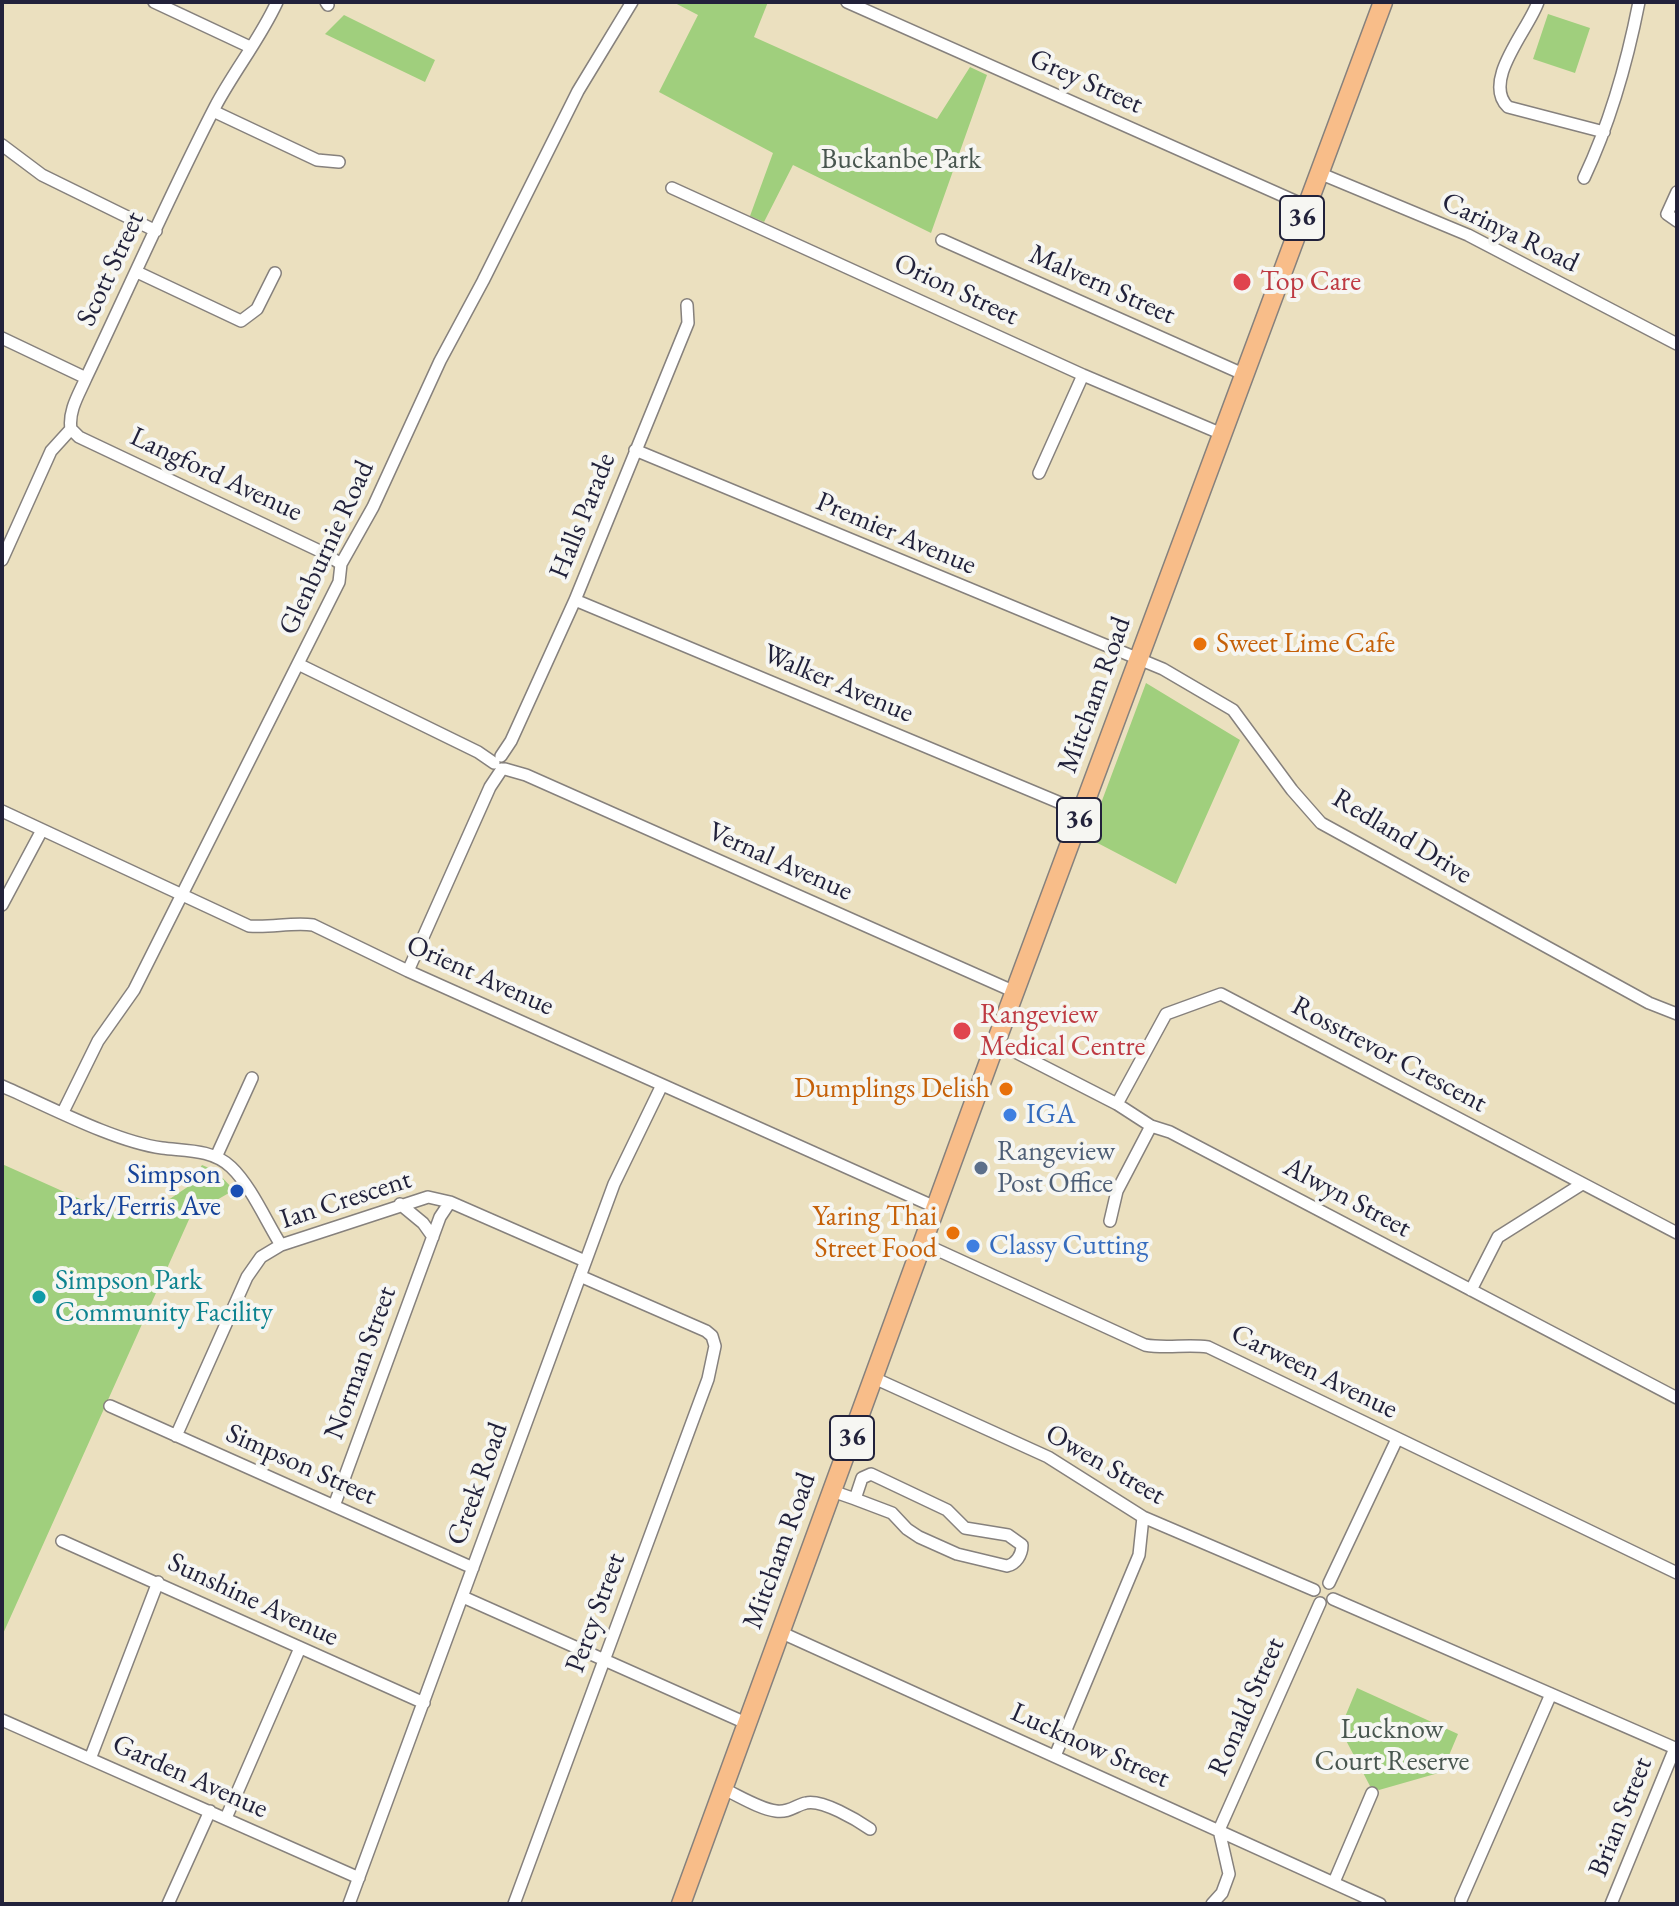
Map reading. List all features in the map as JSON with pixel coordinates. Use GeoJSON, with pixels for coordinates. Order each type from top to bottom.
{"type":"FeatureCollection","features":[{"type":"Feature","properties":{"kind":"main road","name":"Mitcham Road"},"geometry":{"type":"LineString","coordinates":[[681,1904],[935,1207],[1383,2]]}},
{"type":"Feature","properties":{"kind":"street"},"geometry":{"type":"LineString","coordinates":[[154,2],[250,47]]}},
{"type":"Feature","properties":{"kind":"street","name":"Scott Street"},"geometry":{"type":"LineString","coordinates":[[2,560],[5,546],[51,451],[71,429],[73,409],[86,378],[213,111],[277,2]]}},
{"type":"Feature","properties":{"kind":"street","name":"Glenburnie Road"},"geometry":{"type":"LineString","coordinates":[[63,1112],[98,1041],[134,990],[339,582],[341,564],[373,507],[440,361],[578,91],[632,2]]}},
{"type":"Feature","properties":{"kind":"street","name":"Grey Street"},"geometry":{"type":"LineString","coordinates":[[847,2],[1306,206]]}},
{"type":"Feature","properties":{"kind":"street"},"geometry":{"type":"LineString","coordinates":[[1538,2],[1512,48],[1498,88],[1501,100],[1508,107],[1604,132]]}},
{"type":"Feature","properties":{"kind":"street"},"geometry":{"type":"LineString","coordinates":[[1584,178],[1604,132],[1632,38],[1639,2]]}},
{"type":"Feature","properties":{"kind":"street"},"geometry":{"type":"LineString","coordinates":[[213,111],[317,160],[339,162]]}},
{"type":"Feature","properties":{"kind":"street"},"geometry":{"type":"LineString","coordinates":[[2,145],[42,175],[156,231]]}},
{"type":"Feature","properties":{"kind":"street","name":"Carinya Road"},"geometry":{"type":"LineString","coordinates":[[1319,173],[1468,235],[1677,344]]}},
{"type":"Feature","properties":{"kind":"street","name":"Orion Street"},"geometry":{"type":"LineString","coordinates":[[672,188],[1083,375],[1222,434]]}},
{"type":"Feature","properties":{"kind":"street"},"geometry":{"type":"LineString","coordinates":[[1677,192],[1667,214],[1677,221]]}},
{"type":"Feature","properties":{"kind":"street","name":"Malvern Street"},"geometry":{"type":"LineString","coordinates":[[942,240],[1243,374]]}},
{"type":"Feature","properties":{"kind":"street"},"geometry":{"type":"LineString","coordinates":[[137,272],[241,321],[257,309],[275,273]]}},
{"type":"Feature","properties":{"kind":"street","name":"Halls Parade"},"geometry":{"type":"LineString","coordinates":[[408,971],[575,600],[688,323],[687,305]]}},
{"type":"Feature","properties":{"kind":"street"},"geometry":{"type":"LineString","coordinates":[[2,338],[86,378]]}},
{"type":"Feature","properties":{"kind":"street"},"geometry":{"type":"LineString","coordinates":[[1039,473],[1083,375]]}},
{"type":"Feature","properties":{"kind":"street","name":"Langford Avenue"},"geometry":{"type":"LineString","coordinates":[[71,429],[79,437],[324,553],[341,564]]}},
{"type":"Feature","properties":{"kind":"street","name":"Premier Avenue"},"geometry":{"type":"LineString","coordinates":[[635,450],[1138,660]]}},
{"type":"Feature","properties":{"kind":"street","name":"Walker Avenue"},"geometry":{"type":"LineString","coordinates":[[575,600],[1082,812]]}},
{"type":"Feature","properties":{"kind":"street","name":"Redland Drive"},"geometry":{"type":"LineString","coordinates":[[1138,660],[1200,689],[1233,710],[1292,790],[1321,823],[1649,1003],[1677,1014]]}},
{"type":"Feature","properties":{"kind":"street","name":"Vernal Avenue"},"geometry":{"type":"LineString","coordinates":[[298,664],[526,775],[1015,992]]}},
{"type":"Feature","properties":{"kind":"street","name":"Orient Avenue"},"geometry":{"type":"LineString","coordinates":[[2,811],[249,926],[313,925],[408,971],[935,1207]]}},
{"type":"Feature","properties":{"kind":"street"},"geometry":{"type":"LineString","coordinates":[[2,905],[42,830]]}},
{"type":"Feature","properties":{"kind":"street","name":"Rosstrevor Crescent"},"geometry":{"type":"LineString","coordinates":[[1117,1104],[1166,1014],[1221,994],[1677,1233]]}},
{"type":"Feature","properties":{"kind":"street","name":"Alwyn Street"},"geometry":{"type":"LineString","coordinates":[[996,1042],[1117,1104],[1151,1126],[1170,1132],[1677,1398]]}},
{"type":"Feature","properties":{"kind":"street"},"geometry":{"type":"LineString","coordinates":[[216,1157],[252,1078]]}},
{"type":"Feature","properties":{"kind":"street","name":"Creek Road"},"geometry":{"type":"LineString","coordinates":[[349,1904],[614,1184],[662,1085]]}},
{"type":"Feature","properties":{"kind":"street"},"geometry":{"type":"LineString","coordinates":[[2,1086],[134,1142],[160,1148],[193,1150],[216,1157],[240,1177],[281,1245]]}},
{"type":"Feature","properties":{"kind":"street"},"geometry":{"type":"LineString","coordinates":[[1110,1221],[1117,1191],[1151,1126]]}},
{"type":"Feature","properties":{"kind":"street"},"geometry":{"type":"LineString","coordinates":[[1471,1290],[1498,1237],[1582,1184]]}},
{"type":"Feature","properties":{"kind":"street","name":"Ian Crescent"},"geometry":{"type":"LineString","coordinates":[[176,1436],[247,1277],[261,1257],[281,1245],[428,1197],[450,1202],[585,1261]]}},
{"type":"Feature","properties":{"kind":"street","name":"Norman Street"},"geometry":{"type":"LineString","coordinates":[[334,1506],[440,1217],[450,1202]]}},
{"type":"Feature","properties":{"kind":"street"},"geometry":{"type":"LineString","coordinates":[[400,1204],[423,1223],[433,1237]]}},
{"type":"Feature","properties":{"kind":"street","name":"Carween Avenue"},"geometry":{"type":"LineString","coordinates":[[922,1243],[1145,1345],[1162,1348],[1182,1344],[1208,1347],[1677,1573]]}},
{"type":"Feature","properties":{"kind":"street","name":"Percy Street"},"geometry":{"type":"LineString","coordinates":[[514,1904],[708,1379],[715,1346],[712,1336],[580,1276]]}},
{"type":"Feature","properties":{"kind":"street","name":"Owen Street"},"geometry":{"type":"LineString","coordinates":[[874,1378],[1048,1457],[1143,1517],[1314,1590]]}},
{"type":"Feature","properties":{"kind":"street","name":"Simpson Street"},"geometry":{"type":"LineString","coordinates":[[110,1406],[473,1568]]}},
{"type":"Feature","properties":{"kind":"street"},"geometry":{"type":"LineString","coordinates":[[1329,1583],[1397,1439]]}},
{"type":"Feature","properties":{"kind":"street"},"geometry":{"type":"LineString","coordinates":[[832,1491],[892,1513],[907,1529],[957,1554],[1007,1566],[1020,1554],[1022,1545],[1017,1539],[965,1528],[947,1510],[871,1474],[864,1475],[855,1499]]}},
{"type":"Feature","properties":{"kind":"street"},"geometry":{"type":"LineString","coordinates":[[1055,1756],[1139,1555],[1143,1517]]}},
{"type":"Feature","properties":{"kind":"street","name":"Sunshine Avenue"},"geometry":{"type":"LineString","coordinates":[[62,1541],[424,1703]]}},
{"type":"Feature","properties":{"kind":"street"},"geometry":{"type":"LineString","coordinates":[[90,1759],[158,1582]]}},
{"type":"Feature","properties":{"kind":"street"},"geometry":{"type":"LineString","coordinates":[[1321,1583],[1329,1583],[1335,1592],[1333,1599],[1320,1603],[1315,1598],[1314,1590],[1321,1583]]}},
{"type":"Feature","properties":{"kind":"street"},"geometry":{"type":"LineString","coordinates":[[463,1597],[748,1724]]}},
{"type":"Feature","properties":{"kind":"street"},"geometry":{"type":"LineString","coordinates":[[1333,1599],[1676,1748]]}},
{"type":"Feature","properties":{"kind":"street","name":"Ronald Street"},"geometry":{"type":"LineString","coordinates":[[1219,1830],[1320,1603]]}},
{"type":"Feature","properties":{"kind":"street","name":"Lucknow Street"},"geometry":{"type":"LineString","coordinates":[[780,1632],[1380,1904]]}},
{"type":"Feature","properties":{"kind":"street"},"geometry":{"type":"LineString","coordinates":[[226,1818],[300,1648]]}},
{"type":"Feature","properties":{"kind":"street"},"geometry":{"type":"LineString","coordinates":[[1461,1904],[1551,1694]]}},
{"type":"Feature","properties":{"kind":"street","name":"Garden Avenue"},"geometry":{"type":"LineString","coordinates":[[2,1720],[359,1878]]}},
{"type":"Feature","properties":{"kind":"street","name":"Brian Street"},"geometry":{"type":"LineString","coordinates":[[1611,1904],[1676,1748]]}},
{"type":"Feature","properties":{"kind":"street"},"geometry":{"type":"LineString","coordinates":[[724,1789],[776,1811],[795,1809],[807,1803],[819,1804],[870,1829]]}},
{"type":"Feature","properties":{"kind":"street"},"geometry":{"type":"LineString","coordinates":[[1334,1882],[1372,1793]]}},
{"type":"Feature","properties":{"kind":"street"},"geometry":{"type":"LineString","coordinates":[[168,1904],[210,1811]]}},
{"type":"Feature","properties":{"kind":"street"},"geometry":{"type":"LineString","coordinates":[[1212,1904],[1222,1893],[1229,1874],[1219,1830]]}},
{"type":"Feature","properties":{"kind":"green space","name":"Buckanbe Park"},"geometry":{"type":"Polygon","coordinates":[[[673,2],[768,2],[754,37],[937,119],[970,67],[987,75],[931,233],[793,165],[764,222],[750,216],[773,153],[659,92],[698,15],[673,2]]]}},
{"type":"Feature","properties":{"kind":"green space"},"geometry":{"type":"Polygon","coordinates":[[[1548,14],[1590,28],[1575,73],[1533,59],[1548,14]]]}},
{"type":"Feature","properties":{"kind":"green space"},"geometry":{"type":"Polygon","coordinates":[[[344,15],[435,60],[425,82],[325,34],[344,15]]]}},
{"type":"Feature","properties":{"kind":"green space"},"geometry":{"type":"Polygon","coordinates":[[[1146,683],[1240,740],[1176,884],[1088,838],[1146,683]]]}},
{"type":"Feature","properties":{"kind":"green space"},"geometry":{"type":"Polygon","coordinates":[[[2,1164],[109,1212],[143,1217],[189,1186],[202,1165],[216,1171],[234,1190],[191,1215],[2,1636],[2,1164]]]}},
{"type":"Feature","properties":{"kind":"green space","name":"Lucknow Court Reserve"},"geometry":{"type":"Polygon","coordinates":[[[1357,1688],[1458,1734],[1442,1772],[1379,1790],[1370,1786],[1340,1729],[1357,1688]]]}},
{"type":"Feature","properties":{"kind":"place","name":"Top Care"},"geometry":{"type":"Point","coordinates":[1242,282]}},
{"type":"Feature","properties":{"kind":"place","name":"Sweet Lime Cafe"},"geometry":{"type":"Point","coordinates":[1200,644]}},
{"type":"Feature","properties":{"kind":"place","name":"Rangeview Medical Centre"},"geometry":{"type":"Point","coordinates":[962,1031]}},
{"type":"Feature","properties":{"kind":"place","name":"Dumplings Delish"},"geometry":{"type":"Point","coordinates":[1006,1089]}},
{"type":"Feature","properties":{"kind":"place","name":"IGA"},"geometry":{"type":"Point","coordinates":[1010,1115]}},
{"type":"Feature","properties":{"kind":"place","name":"Rangeview Post Office"},"geometry":{"type":"Point","coordinates":[981,1168]}},
{"type":"Feature","properties":{"kind":"place","name":"Simpson Park/Ferris Ave"},"geometry":{"type":"Point","coordinates":[237,1191]}},
{"type":"Feature","properties":{"kind":"place","name":"Yaring Thai Street Food"},"geometry":{"type":"Point","coordinates":[953,1233]}},
{"type":"Feature","properties":{"kind":"place","name":"Classy Cutting"},"geometry":{"type":"Point","coordinates":[973,1246]}},
{"type":"Feature","properties":{"kind":"place","name":"Simpson Park Community Facility"},"geometry":{"type":"Point","coordinates":[39,1297]}}]}
